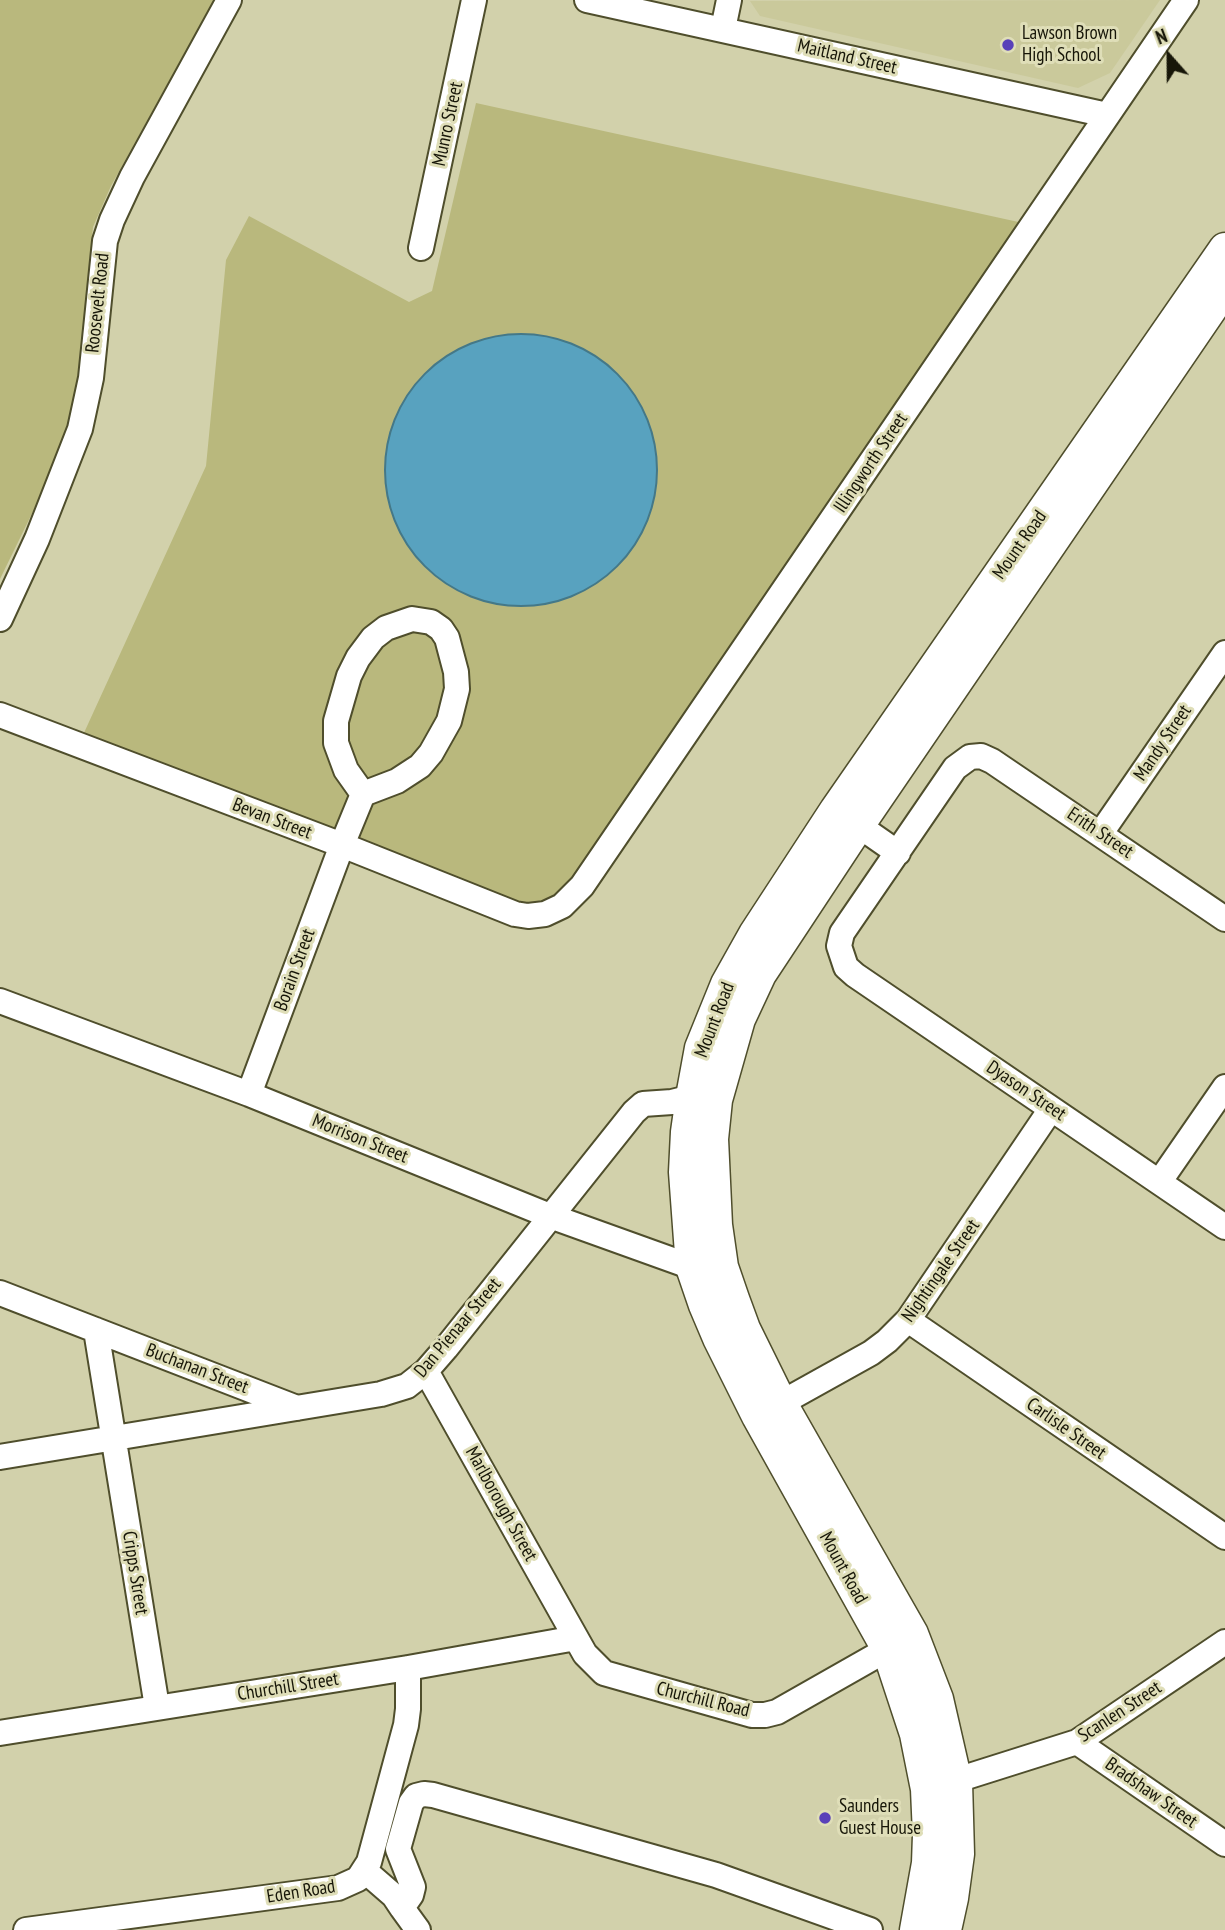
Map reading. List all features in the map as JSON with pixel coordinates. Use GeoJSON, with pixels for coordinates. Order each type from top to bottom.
{"type":"FeatureCollection","features":[{"type":"Feature","properties":{"kind":"main road","name":"Mount Road"},"geometry":{"type":"LineString","coordinates":[[1107,441],[1225,249]]}},
{"type":"Feature","properties":{"kind":"main road","name":"Mount Road"},"geometry":{"type":"LineString","coordinates":[[946,1930],[958,1854],[941,1785],[937,1699],[900,1642],[770,1410],[719,1338],[707,1267],[685,1172],[687,1132],[704,1098],[701,1048],[727,984],[755,934],[847,817],[1107,441],[1225,288]]}},
{"type":"Feature","properties":{"kind":"main road","name":"Mount Road"},"geometry":{"type":"LineString","coordinates":[[916,1930],[941,1785]]}},
{"type":"Feature","properties":{"kind":"street","name":"Roosevelt Road"},"geometry":{"type":"LineString","coordinates":[[0,620],[37,539],[80,429],[91,378],[105,241],[112,219],[132,177],[229,0]]}},
{"type":"Feature","properties":{"kind":"street","name":"Munro Street"},"geometry":{"type":"LineString","coordinates":[[421,248],[474,0]]}},
{"type":"Feature","properties":{"kind":"street","name":"Maitland Street"},"geometry":{"type":"LineString","coordinates":[[587,0],[1107,115]]}},
{"type":"Feature","properties":{"kind":"street"},"geometry":{"type":"LineString","coordinates":[[723,29],[729,0]]}},
{"type":"Feature","properties":{"kind":"street","name":"Illingworth Street"},"geometry":{"type":"LineString","coordinates":[[545,914],[562,906],[582,886],[1186,0]]}},
{"type":"Feature","properties":{"kind":"street"},"geometry":{"type":"LineString","coordinates":[[412,619],[431,622],[441,629],[447,638],[456,672],[457,689],[449,722],[442,737],[420,766],[397,781],[363,794],[346,771],[336,743],[336,721],[349,676],[358,657],[373,638],[386,628],[412,619]]}},
{"type":"Feature","properties":{"kind":"street","name":"Mandy Street"},"geometry":{"type":"LineString","coordinates":[[1101,834],[1225,653]]}},
{"type":"Feature","properties":{"kind":"street","name":"Bevan Street"},"geometry":{"type":"LineString","coordinates":[[0,715],[515,914],[545,914]]}},
{"type":"Feature","properties":{"kind":"street","name":"Erith Street"},"geometry":{"type":"LineString","coordinates":[[898,853],[955,768],[970,757],[981,757],[992,761],[1225,919]]}},
{"type":"Feature","properties":{"kind":"street","name":"Borain Street"},"geometry":{"type":"LineString","coordinates":[[248,1094],[363,794]]}},
{"type":"Feature","properties":{"kind":"street"},"geometry":{"type":"LineString","coordinates":[[847,817],[898,853]]}},
{"type":"Feature","properties":{"kind":"street","name":"Dyason Street"},"geometry":{"type":"LineString","coordinates":[[898,853],[842,933],[839,946],[846,967],[1225,1227]]}},
{"type":"Feature","properties":{"kind":"street","name":"Morrison Street"},"geometry":{"type":"LineString","coordinates":[[0,1001],[248,1094],[550,1216],[707,1267]]}},
{"type":"Feature","properties":{"kind":"street"},"geometry":{"type":"LineString","coordinates":[[1160,1181],[1225,1087]]}},
{"type":"Feature","properties":{"kind":"street","name":"Dan Pienaar Street"},"geometry":{"type":"LineString","coordinates":[[0,1457],[297,1409],[394,1392],[407,1386],[426,1371],[634,1112],[643,1104],[704,1098]]}},
{"type":"Feature","properties":{"kind":"street","name":"Nightingale Street"},"geometry":{"type":"LineString","coordinates":[[770,1410],[871,1353],[908,1321],[1051,1109]]}},
{"type":"Feature","properties":{"kind":"street","name":"Buchanan Street"},"geometry":{"type":"LineString","coordinates":[[0,1293],[297,1409]]}},
{"type":"Feature","properties":{"kind":"street","name":"Carlisle Street"},"geometry":{"type":"LineString","coordinates":[[908,1321],[1225,1537]]}},
{"type":"Feature","properties":{"kind":"street"},"geometry":{"type":"LineString","coordinates":[[96,1330],[112,1438]]}},
{"type":"Feature","properties":{"kind":"street","name":"Marlborough Street"},"geometry":{"type":"LineString","coordinates":[[426,1371],[576,1638]]}},
{"type":"Feature","properties":{"kind":"street","name":"Cripps Street"},"geometry":{"type":"LineString","coordinates":[[112,1438],[157,1707]]}},
{"type":"Feature","properties":{"kind":"street","name":"Churchill Road"},"geometry":{"type":"LineString","coordinates":[[576,1638],[585,1654],[604,1673],[752,1715],[777,1712],[900,1642]]}},
{"type":"Feature","properties":{"kind":"street","name":"Churchill Street"},"geometry":{"type":"LineString","coordinates":[[0,1732],[408,1668],[576,1638]]}},
{"type":"Feature","properties":{"kind":"street","name":"Scanlen Street"},"geometry":{"type":"LineString","coordinates":[[941,1785],[1077,1742],[1225,1642]]}},
{"type":"Feature","properties":{"kind":"street"},"geometry":{"type":"LineString","coordinates":[[408,1668],[406,1725],[369,1862],[364,1871],[394,1896],[418,1930]]}},
{"type":"Feature","properties":{"kind":"street","name":"Bradshaw Street"},"geometry":{"type":"LineString","coordinates":[[1077,1742],[1225,1844]]}},
{"type":"Feature","properties":{"kind":"street"},"geometry":{"type":"LineString","coordinates":[[402,1908],[413,1887],[412,1879],[401,1859],[400,1839],[411,1803],[416,1796],[433,1795],[716,1875],[870,1930]]}},
{"type":"Feature","properties":{"kind":"street","name":"Eden Road"},"geometry":{"type":"LineString","coordinates":[[26,1930],[98,1926],[338,1888],[358,1879],[364,1871]]}},
{"type":"Feature","properties":{"kind":"shaded area"},"geometry":{"type":"Polygon","coordinates":[[[0,0],[214,0],[111,186],[93,227],[76,398],[63,450],[0,579],[0,0]]]}},
{"type":"Feature","properties":{"kind":"shaded area","name":"Lawson Brown High School"},"geometry":{"type":"Polygon","coordinates":[[[1160,0],[1110,73],[1078,88],[760,16],[750,1],[1160,0]]]}},
{"type":"Feature","properties":{"kind":"shaded area"},"geometry":{"type":"Polygon","coordinates":[[[476,103],[1023,223],[570,888],[554,901],[524,907],[83,735],[206,466],[226,260],[249,216],[409,302],[432,291],[476,103]]]}},
{"type":"Feature","properties":{"kind":"water"},"geometry":{"type":"Polygon","coordinates":[[[508,334],[534,334],[561,339],[585,350],[608,365],[626,383],[652,430],[657,470],[655,497],[647,522],[626,557],[608,575],[561,601],[534,606],[508,606],[481,601],[457,590],[434,575],[416,557],[390,510],[385,483],[385,457],[390,430],[401,406],[416,383],[434,365],[481,339],[508,334]]]}},
{"type":"Feature","properties":{"kind":"place","name":"Lawson Brown High School"},"geometry":{"type":"Point","coordinates":[1008,45]}},
{"type":"Feature","properties":{"kind":"place","name":"Saunders Guest House"},"geometry":{"type":"Point","coordinates":[825,1818]}}]}
